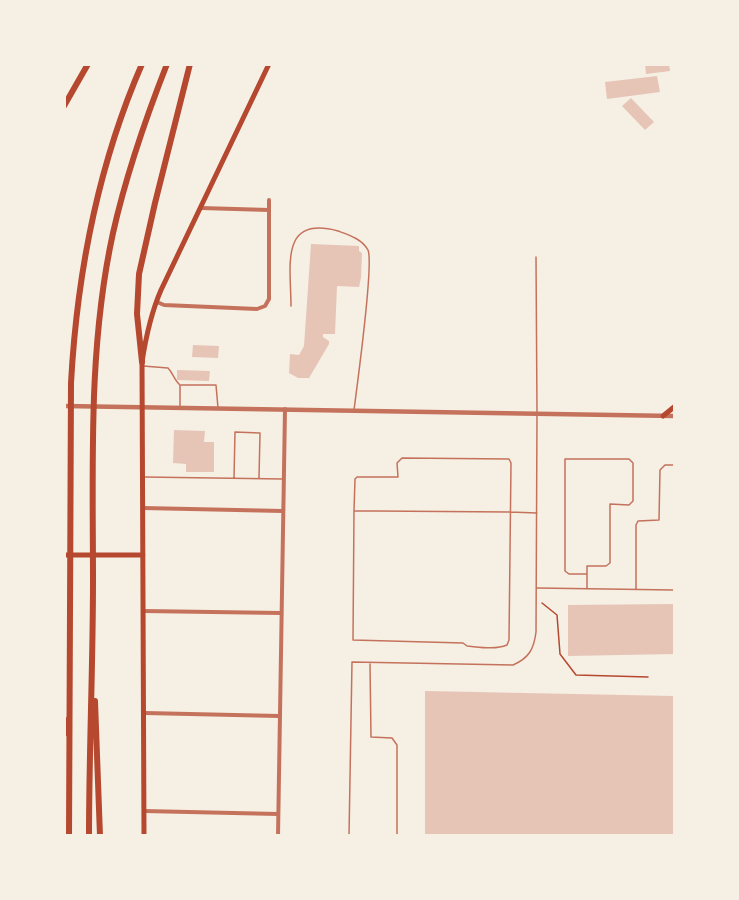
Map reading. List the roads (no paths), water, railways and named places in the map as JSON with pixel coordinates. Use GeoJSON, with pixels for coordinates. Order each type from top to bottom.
{"type":"FeatureCollection","features":[{"type":"Feature","properties":{"kind":"highway"},"geometry":{"type":"LineString","coordinates":[[64,106],[88,64]]}},
{"type":"Feature","properties":{"kind":"highway"},"geometry":{"type":"LineString","coordinates":[[69,836],[71,383],[80,286],[97,196],[113,141],[142,64]]}},
{"type":"Feature","properties":{"kind":"highway"},"geometry":{"type":"LineString","coordinates":[[89,836],[93,429],[101,307],[113,234],[133,155],[167,64]]}},
{"type":"Feature","properties":{"kind":"highway"},"geometry":{"type":"LineString","coordinates":[[142,364],[137,314],[139,274],[190,64]]}},
{"type":"Feature","properties":{"kind":"highway"},"geometry":{"type":"LineString","coordinates":[[64,734],[69,644]]}},
{"type":"Feature","properties":{"kind":"highway"},"geometry":{"type":"LineString","coordinates":[[92,655],[100,836]]}},
{"type":"Feature","properties":{"kind":"main road"},"geometry":{"type":"LineString","coordinates":[[144,836],[142,364],[147,329],[156,302],[269,64]]}},
{"type":"Feature","properties":{"kind":"main road"},"geometry":{"type":"LineString","coordinates":[[663,416],[675,407]]}},
{"type":"Feature","properties":{"kind":"main road"},"geometry":{"type":"LineString","coordinates":[[64,555],[143,555]]}},
{"type":"Feature","properties":{"kind":"street"},"geometry":{"type":"LineString","coordinates":[[156,302],[164,305],[256,309],[265,306],[269,299],[269,200]]}},
{"type":"Feature","properties":{"kind":"street"},"geometry":{"type":"LineString","coordinates":[[201,208],[268,210]]}},
{"type":"Feature","properties":{"kind":"street"},"geometry":{"type":"LineString","coordinates":[[64,406],[675,416]]}},
{"type":"Feature","properties":{"kind":"street"},"geometry":{"type":"LineString","coordinates":[[278,836],[285,409]]}},
{"type":"Feature","properties":{"kind":"street"},"geometry":{"type":"LineString","coordinates":[[143,508],[283,511]]}},
{"type":"Feature","properties":{"kind":"street"},"geometry":{"type":"LineString","coordinates":[[143,611],[281,613]]}},
{"type":"Feature","properties":{"kind":"street"},"geometry":{"type":"LineString","coordinates":[[145,713],[279,716]]}},
{"type":"Feature","properties":{"kind":"street"},"geometry":{"type":"LineString","coordinates":[[144,811],[278,814]]}},
{"type":"Feature","properties":{"kind":"lane"},"geometry":{"type":"LineString","coordinates":[[675,90],[675,107]]}},
{"type":"Feature","properties":{"kind":"lane"},"geometry":{"type":"LineString","coordinates":[[291,306],[291,250],[297,235],[306,229],[325,228],[348,234],[363,243],[369,252],[368,277],[354,410]]}},
{"type":"Feature","properties":{"kind":"lane"},"geometry":{"type":"LineString","coordinates":[[349,836],[352,662],[513,665],[523,661],[534,647],[537,588],[536,257]]}},
{"type":"Feature","properties":{"kind":"lane"},"geometry":{"type":"LineString","coordinates":[[142,364],[168,368],[180,385],[216,385],[218,408]]}},
{"type":"Feature","properties":{"kind":"lane"},"geometry":{"type":"LineString","coordinates":[[180,385],[180,408]]}},
{"type":"Feature","properties":{"kind":"lane"},"geometry":{"type":"LineString","coordinates":[[234,478],[235,432],[260,433],[259,479]]}},
{"type":"Feature","properties":{"kind":"lane"},"geometry":{"type":"LineString","coordinates":[[399,459],[509,459],[511,463],[509,640],[507,645],[486,647],[467,646],[464,643],[352,640],[354,511],[355,479],[357,477],[398,477],[399,459]]}},
{"type":"Feature","properties":{"kind":"lane"},"geometry":{"type":"LineString","coordinates":[[587,574],[569,574],[565,571],[565,459],[629,459],[633,463],[633,501],[629,505],[610,504],[610,563],[606,566],[587,566],[587,574],[587,589]]}},
{"type":"Feature","properties":{"kind":"lane"},"geometry":{"type":"LineString","coordinates":[[636,589],[636,525],[641,520],[659,520],[660,470],[665,465],[675,465]]}},
{"type":"Feature","properties":{"kind":"lane"},"geometry":{"type":"LineString","coordinates":[[143,477],[285,479]]}},
{"type":"Feature","properties":{"kind":"lane"},"geometry":{"type":"LineString","coordinates":[[354,511],[537,513]]}},
{"type":"Feature","properties":{"kind":"lane"},"geometry":{"type":"LineString","coordinates":[[537,588],[675,590]]}},
{"type":"Feature","properties":{"kind":"lane"},"geometry":{"type":"LineString","coordinates":[[370,663],[371,738],[392,738],[397,745],[397,836]]}}]}
